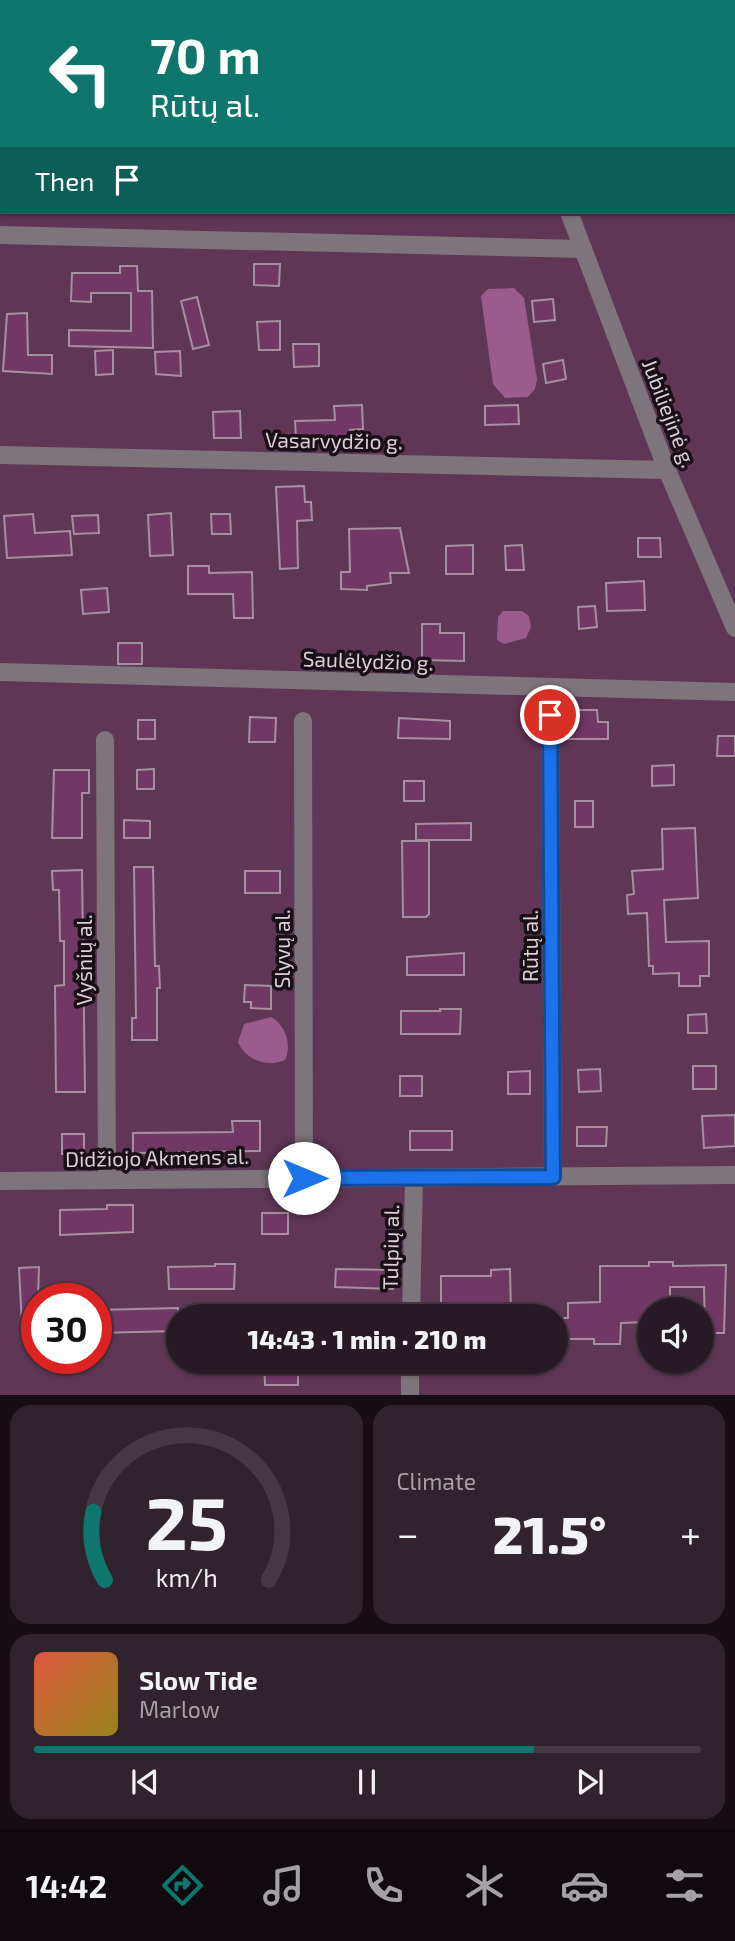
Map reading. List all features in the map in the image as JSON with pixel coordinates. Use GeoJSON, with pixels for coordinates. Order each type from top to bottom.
{"type":"FeatureCollection","features":[{"type":"Feature","properties":{"kind":"street","name":"Jubiliejinė g."},"geometry":{"type":"LineString","coordinates":[[570,214],[667,470],[735,628]]}},
{"type":"Feature","properties":{"kind":"street"},"geometry":{"type":"LineString","coordinates":[[0,235],[583,250]]}},
{"type":"Feature","properties":{"kind":"street","name":"Vasarvydžio g."},"geometry":{"type":"LineString","coordinates":[[0,455],[667,470]]}},
{"type":"Feature","properties":{"kind":"street","name":"Saulėlydžio g."},"geometry":{"type":"LineString","coordinates":[[0,672],[735,692]]}},
{"type":"Feature","properties":{"kind":"street","name":"Rūtų al."},"geometry":{"type":"LineString","coordinates":[[550,715],[553,1177]]}},
{"type":"Feature","properties":{"kind":"street","name":"Slyvų al."},"geometry":{"type":"LineString","coordinates":[[303,721],[304,1178]]}},
{"type":"Feature","properties":{"kind":"street","name":"Vyšnių al."},"geometry":{"type":"LineString","coordinates":[[105,740],[107,1180]]}},
{"type":"Feature","properties":{"kind":"street","name":"Didžiojo Akmens al."},"geometry":{"type":"LineString","coordinates":[[0,1181],[735,1175]]}},
{"type":"Feature","properties":{"kind":"street","name":"Tulpių al."},"geometry":{"type":"LineString","coordinates":[[411,1304],[414,1178]]}},
{"type":"Feature","properties":{"kind":"street"},"geometry":{"type":"LineString","coordinates":[[410,1395],[411,1374]]}},
{"type":"Feature","properties":{"kind":"shaded area"},"geometry":{"type":"Polygon","coordinates":[[[0,214],[735,214],[735,1395],[0,1395],[0,214]]]}},
{"type":"Feature","properties":{"kind":"shaded area"},"geometry":{"type":"Polygon","coordinates":[[[514,288],[524,298],[537,379],[535,389],[528,397],[505,398],[493,384],[481,296],[488,289],[514,288]]]}},
{"type":"Feature","properties":{"kind":"shaded area"},"geometry":{"type":"Polygon","coordinates":[[[503,611],[522,611],[529,616],[531,627],[526,638],[504,644],[497,640],[498,617],[503,611]]]}},
{"type":"Feature","properties":{"kind":"shaded area"},"geometry":{"type":"Polygon","coordinates":[[[271,1017],[284,1030],[288,1049],[285,1060],[265,1063],[251,1058],[238,1042],[244,1024],[271,1017]]]}},
{"type":"Feature","properties":{"kind":"building"},"geometry":{"type":"Polygon","coordinates":[[[254,264],[280,264],[279,286],[254,285],[254,264]]]}},
{"type":"Feature","properties":{"kind":"building"},"geometry":{"type":"Polygon","coordinates":[[[120,266],[137,266],[138,291],[152,291],[153,348],[69,346],[69,330],[131,331],[131,293],[91,293],[91,302],[71,301],[72,273],[120,273],[120,266]]]}},
{"type":"Feature","properties":{"kind":"building"},"geometry":{"type":"Polygon","coordinates":[[[197,297],[209,345],[193,349],[181,301],[197,297]]]}},
{"type":"Feature","properties":{"kind":"building"},"geometry":{"type":"Polygon","coordinates":[[[553,299],[555,320],[534,322],[532,301],[553,299]]]}},
{"type":"Feature","properties":{"kind":"building"},"geometry":{"type":"Polygon","coordinates":[[[27,313],[28,355],[52,355],[52,374],[3,371],[7,314],[27,313]]]}},
{"type":"Feature","properties":{"kind":"building"},"geometry":{"type":"Polygon","coordinates":[[[280,321],[280,350],[259,350],[257,322],[280,321]]]}},
{"type":"Feature","properties":{"kind":"building"},"geometry":{"type":"Polygon","coordinates":[[[293,344],[319,344],[319,366],[294,367],[293,344]]]}},
{"type":"Feature","properties":{"kind":"building"},"geometry":{"type":"Polygon","coordinates":[[[113,350],[113,374],[96,375],[95,351],[113,350]]]}},
{"type":"Feature","properties":{"kind":"building"},"geometry":{"type":"Polygon","coordinates":[[[180,351],[181,376],[156,374],[155,352],[180,351]]]}},
{"type":"Feature","properties":{"kind":"building"},"geometry":{"type":"Polygon","coordinates":[[[563,360],[566,379],[546,383],[543,364],[563,360]]]}},
{"type":"Feature","properties":{"kind":"building"},"geometry":{"type":"Polygon","coordinates":[[[362,405],[363,429],[350,430],[350,446],[333,446],[333,438],[296,439],[295,421],[335,420],[334,406],[362,405]]]}},
{"type":"Feature","properties":{"kind":"building"},"geometry":{"type":"Polygon","coordinates":[[[518,405],[519,424],[485,425],[485,406],[518,405]]]}},
{"type":"Feature","properties":{"kind":"building"},"geometry":{"type":"Polygon","coordinates":[[[240,411],[241,438],[214,438],[213,412],[240,411]]]}},
{"type":"Feature","properties":{"kind":"building"},"geometry":{"type":"Polygon","coordinates":[[[304,486],[305,502],[311,502],[312,520],[297,521],[298,568],[280,569],[276,487],[304,486]]]}},
{"type":"Feature","properties":{"kind":"building"},"geometry":{"type":"Polygon","coordinates":[[[171,513],[173,555],[150,556],[148,515],[171,513]]]}},
{"type":"Feature","properties":{"kind":"building"},"geometry":{"type":"Polygon","coordinates":[[[33,514],[35,533],[70,531],[72,555],[7,558],[4,516],[33,514]]]}},
{"type":"Feature","properties":{"kind":"building"},"geometry":{"type":"Polygon","coordinates":[[[211,514],[230,514],[231,534],[212,534],[211,514]]]}},
{"type":"Feature","properties":{"kind":"building"},"geometry":{"type":"Polygon","coordinates":[[[98,515],[99,533],[74,534],[72,516],[98,515]]]}},
{"type":"Feature","properties":{"kind":"building"},"geometry":{"type":"Polygon","coordinates":[[[400,528],[409,573],[390,573],[391,583],[367,586],[367,590],[341,589],[341,572],[350,572],[349,529],[400,528]]]}},
{"type":"Feature","properties":{"kind":"building"},"geometry":{"type":"Polygon","coordinates":[[[638,538],[660,538],[661,557],[638,557],[638,538]]]}},
{"type":"Feature","properties":{"kind":"building"},"geometry":{"type":"Polygon","coordinates":[[[473,545],[473,574],[446,574],[446,546],[473,545]]]}},
{"type":"Feature","properties":{"kind":"building"},"geometry":{"type":"Polygon","coordinates":[[[522,545],[524,570],[506,570],[505,546],[522,545]]]}},
{"type":"Feature","properties":{"kind":"building"},"geometry":{"type":"Polygon","coordinates":[[[188,566],[209,566],[209,573],[252,572],[253,618],[234,618],[233,594],[188,594],[188,566]]]}},
{"type":"Feature","properties":{"kind":"building"},"geometry":{"type":"Polygon","coordinates":[[[644,581],[645,610],[607,611],[606,583],[644,581]]]}},
{"type":"Feature","properties":{"kind":"building"},"geometry":{"type":"Polygon","coordinates":[[[107,588],[109,612],[83,614],[81,590],[107,588]]]}},
{"type":"Feature","properties":{"kind":"building"},"geometry":{"type":"Polygon","coordinates":[[[595,606],[597,627],[579,629],[578,607],[595,606]]]}},
{"type":"Feature","properties":{"kind":"building"},"geometry":{"type":"Polygon","coordinates":[[[422,624],[440,624],[440,633],[464,633],[464,661],[422,660],[422,624]]]}},
{"type":"Feature","properties":{"kind":"building"},"geometry":{"type":"Polygon","coordinates":[[[118,643],[142,643],[142,664],[118,664],[118,643]]]}},
{"type":"Feature","properties":{"kind":"building"},"geometry":{"type":"Polygon","coordinates":[[[561,710],[597,710],[598,722],[608,722],[608,739],[562,739],[561,710]]]}},
{"type":"Feature","properties":{"kind":"building"},"geometry":{"type":"Polygon","coordinates":[[[250,717],[276,718],[275,742],[249,742],[250,717]]]}},
{"type":"Feature","properties":{"kind":"building"},"geometry":{"type":"Polygon","coordinates":[[[399,718],[450,721],[450,739],[398,738],[399,718]]]}},
{"type":"Feature","properties":{"kind":"building"},"geometry":{"type":"Polygon","coordinates":[[[138,720],[155,720],[155,739],[138,739],[138,720]]]}},
{"type":"Feature","properties":{"kind":"building"},"geometry":{"type":"Polygon","coordinates":[[[718,736],[735,736],[735,756],[717,756],[718,736]]]}},
{"type":"Feature","properties":{"kind":"building"},"geometry":{"type":"Polygon","coordinates":[[[674,765],[674,785],[652,786],[652,766],[674,765]]]}},
{"type":"Feature","properties":{"kind":"building"},"geometry":{"type":"Polygon","coordinates":[[[154,769],[154,789],[137,789],[137,770],[154,769]]]}},
{"type":"Feature","properties":{"kind":"building"},"geometry":{"type":"Polygon","coordinates":[[[54,770],[89,770],[89,793],[82,793],[82,838],[52,838],[54,770]]]}},
{"type":"Feature","properties":{"kind":"building"},"geometry":{"type":"Polygon","coordinates":[[[404,781],[424,781],[424,801],[404,801],[404,781]]]}},
{"type":"Feature","properties":{"kind":"building"},"geometry":{"type":"Polygon","coordinates":[[[575,801],[593,801],[593,827],[575,827],[575,801]]]}},
{"type":"Feature","properties":{"kind":"building"},"geometry":{"type":"Polygon","coordinates":[[[124,820],[150,821],[150,838],[124,838],[124,820]]]}},
{"type":"Feature","properties":{"kind":"building"},"geometry":{"type":"Polygon","coordinates":[[[471,823],[471,840],[416,840],[416,824],[471,823]]]}},
{"type":"Feature","properties":{"kind":"building"},"geometry":{"type":"Polygon","coordinates":[[[695,828],[698,898],[664,900],[666,942],[709,941],[709,976],[700,976],[700,986],[679,986],[679,973],[653,974],[653,966],[649,966],[647,913],[628,914],[627,895],[634,894],[632,871],[663,869],[662,829],[695,828]]]}},
{"type":"Feature","properties":{"kind":"building"},"geometry":{"type":"Polygon","coordinates":[[[402,841],[429,841],[429,914],[426,917],[403,917],[402,841]]]}},
{"type":"Feature","properties":{"kind":"building"},"geometry":{"type":"Polygon","coordinates":[[[134,867],[153,867],[155,966],[159,966],[160,988],[157,988],[157,1040],[132,1040],[132,1018],[136,1018],[134,867]]]}},
{"type":"Feature","properties":{"kind":"building"},"geometry":{"type":"Polygon","coordinates":[[[82,870],[85,1092],[56,1092],[55,986],[64,985],[64,941],[60,941],[59,890],[53,890],[52,871],[82,870]]]}},
{"type":"Feature","properties":{"kind":"building"},"geometry":{"type":"Polygon","coordinates":[[[245,871],[280,871],[280,893],[245,893],[245,871]]]}},
{"type":"Feature","properties":{"kind":"building"},"geometry":{"type":"Polygon","coordinates":[[[464,953],[464,975],[407,975],[407,957],[464,953]]]}},
{"type":"Feature","properties":{"kind":"building"},"geometry":{"type":"Polygon","coordinates":[[[245,985],[271,986],[271,1009],[251,1008],[251,1002],[244,1002],[245,985]]]}},
{"type":"Feature","properties":{"kind":"building"},"geometry":{"type":"Polygon","coordinates":[[[461,1009],[460,1034],[401,1034],[401,1011],[461,1009]]]}},
{"type":"Feature","properties":{"kind":"building"},"geometry":{"type":"Polygon","coordinates":[[[706,1014],[707,1033],[688,1033],[688,1015],[706,1014]]]}},
{"type":"Feature","properties":{"kind":"building"},"geometry":{"type":"Polygon","coordinates":[[[693,1066],[716,1066],[716,1089],[693,1089],[693,1066]]]}},
{"type":"Feature","properties":{"kind":"building"},"geometry":{"type":"Polygon","coordinates":[[[600,1069],[601,1091],[579,1092],[578,1070],[600,1069]]]}},
{"type":"Feature","properties":{"kind":"building"},"geometry":{"type":"Polygon","coordinates":[[[530,1071],[530,1094],[508,1094],[508,1072],[530,1071]]]}},
{"type":"Feature","properties":{"kind":"building"},"geometry":{"type":"Polygon","coordinates":[[[400,1076],[422,1076],[422,1096],[400,1096],[400,1076]]]}},
{"type":"Feature","properties":{"kind":"building"},"geometry":{"type":"Polygon","coordinates":[[[735,1115],[735,1146],[704,1148],[702,1116],[735,1115]]]}},
{"type":"Feature","properties":{"kind":"building"},"geometry":{"type":"Polygon","coordinates":[[[232,1121],[260,1121],[260,1151],[133,1153],[133,1133],[233,1132],[232,1121]]]}},
{"type":"Feature","properties":{"kind":"building"},"geometry":{"type":"Polygon","coordinates":[[[577,1127],[607,1127],[606,1146],[577,1146],[577,1127]]]}},
{"type":"Feature","properties":{"kind":"building"},"geometry":{"type":"Polygon","coordinates":[[[410,1131],[452,1131],[452,1150],[410,1150],[410,1131]]]}},
{"type":"Feature","properties":{"kind":"building"},"geometry":{"type":"Polygon","coordinates":[[[62,1134],[84,1134],[84,1153],[62,1154],[62,1134]]]}},
{"type":"Feature","properties":{"kind":"building"},"geometry":{"type":"Polygon","coordinates":[[[107,1205],[133,1205],[133,1232],[60,1235],[60,1210],[107,1209],[107,1205]]]}},
{"type":"Feature","properties":{"kind":"building"},"geometry":{"type":"Polygon","coordinates":[[[262,1213],[288,1213],[288,1234],[262,1234],[262,1213]]]}},
{"type":"Feature","properties":{"kind":"building"},"geometry":{"type":"Polygon","coordinates":[[[649,1262],[673,1262],[673,1266],[726,1265],[724,1333],[714,1333],[714,1297],[704,1297],[704,1287],[670,1287],[670,1297],[637,1297],[637,1322],[621,1323],[620,1344],[594,1344],[594,1339],[568,1339],[568,1303],[600,1302],[600,1266],[649,1266],[649,1262]]]}},
{"type":"Feature","properties":{"kind":"building"},"geometry":{"type":"Polygon","coordinates":[[[235,1264],[234,1289],[169,1289],[168,1267],[235,1264]]]}},
{"type":"Feature","properties":{"kind":"building"},"geometry":{"type":"Polygon","coordinates":[[[39,1267],[38,1283],[21,1283],[21,1307],[19,1268],[39,1267]]]}},
{"type":"Feature","properties":{"kind":"building"},"geometry":{"type":"Polygon","coordinates":[[[336,1269],[394,1270],[393,1289],[335,1287],[336,1269]]]}},
{"type":"Feature","properties":{"kind":"building"},"geometry":{"type":"Polygon","coordinates":[[[510,1269],[511,1304],[441,1304],[441,1276],[491,1276],[491,1270],[510,1269]]]}},
{"type":"Feature","properties":{"kind":"building"},"geometry":{"type":"Polygon","coordinates":[[[166,1308],[166,1331],[112,1333],[112,1310],[166,1308]]]}},
{"type":"Feature","properties":{"kind":"building"},"geometry":{"type":"Polygon","coordinates":[[[265,1374],[298,1374],[298,1385],[265,1385],[265,1374]]]}},
{"type":"Feature","properties":{"kind":"route"},"geometry":{"type":"LineString","coordinates":[[304,1178],[553,1177],[550,715]]}}]}
